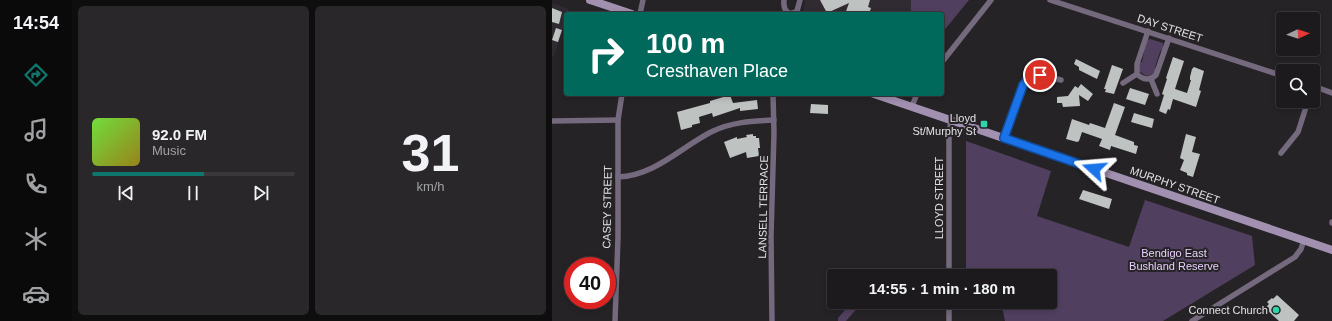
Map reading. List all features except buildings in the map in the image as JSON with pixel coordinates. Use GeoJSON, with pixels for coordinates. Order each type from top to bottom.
{"type":"FeatureCollection","features":[{"type":"Feature","properties":{"kind":"street"},"geometry":{"type":"LineString","coordinates":[[590,0],[626,12]]}},
{"type":"Feature","properties":{"kind":"street"},"geometry":{"type":"LineString","coordinates":[[640,12],[643,0]]}},
{"type":"Feature","properties":{"kind":"street"},"geometry":{"type":"LineString","coordinates":[[784,0],[784,9],[786,12]]}},
{"type":"Feature","properties":{"kind":"street"},"geometry":{"type":"LineString","coordinates":[[795,12],[797,11],[800,0]]}},
{"type":"Feature","properties":{"kind":"street"},"geometry":{"type":"LineString","coordinates":[[944,59],[991,0]]}},
{"type":"Feature","properties":{"kind":"street","name":"DAY STREET"},"geometry":{"type":"LineString","coordinates":[[1050,0],[1276,74]]}},
{"type":"Feature","properties":{"kind":"street"},"geometry":{"type":"LineString","coordinates":[[1137,74],[1136,64],[1148,31]]}},
{"type":"Feature","properties":{"kind":"street"},"geometry":{"type":"LineString","coordinates":[[1137,74],[1145,79],[1151,79],[1157,74],[1169,38]]}},
{"type":"Feature","properties":{"kind":"street"},"geometry":{"type":"LineString","coordinates":[[1123,83],[1137,74]]}},
{"type":"Feature","properties":{"kind":"street"},"geometry":{"type":"LineString","coordinates":[[1004,138],[1019,94],[1026,81],[1032,76],[1040,75],[1061,80]]}},
{"type":"Feature","properties":{"kind":"street"},"geometry":{"type":"LineString","coordinates":[[1151,79],[1157,94]]}},
{"type":"Feature","properties":{"kind":"street"},"geometry":{"type":"LineString","coordinates":[[1320,88],[1332,92]]}},
{"type":"Feature","properties":{"kind":"street","name":"CASEY STREET"},"geometry":{"type":"LineString","coordinates":[[616,321],[618,120],[622,96]]}},
{"type":"Feature","properties":{"kind":"street","name":"LANSELL TERRACE"},"geometry":{"type":"LineString","coordinates":[[772,321],[771,245],[774,120],[773,96]]}},
{"type":"Feature","properties":{"kind":"street","name":"MURPHY STREET"},"geometry":{"type":"LineString","coordinates":[[880,96],[1332,250]]}},
{"type":"Feature","properties":{"kind":"street"},"geometry":{"type":"LineString","coordinates":[[912,106],[916,96]]}},
{"type":"Feature","properties":{"kind":"street"},"geometry":{"type":"LineString","coordinates":[[1281,153],[1298,132],[1306,108]]}},
{"type":"Feature","properties":{"kind":"street"},"geometry":{"type":"LineString","coordinates":[[552,121],[618,120]]}},
{"type":"Feature","properties":{"kind":"street"},"geometry":{"type":"LineString","coordinates":[[618,177],[634,176],[645,172],[685,147],[720,128],[738,123],[774,120]]}},
{"type":"Feature","properties":{"kind":"street","name":"LLOYD STREET"},"geometry":{"type":"LineString","coordinates":[[949,269],[949,135],[951,120]]}},
{"type":"Feature","properties":{"kind":"street"},"geometry":{"type":"LineString","coordinates":[[1192,321],[1295,257],[1301,249],[1304,240]]}},
{"type":"Feature","properties":{"kind":"street"},"geometry":{"type":"LineString","coordinates":[[949,309],[949,321]]}},
{"type":"Feature","properties":{"kind":"shaded area"},"geometry":{"type":"Polygon","coordinates":[[[805,0],[911,0],[911,12],[803,12],[805,0]]]}},
{"type":"Feature","properties":{"kind":"shaded area"},"geometry":{"type":"Polygon","coordinates":[[[552,3],[569,9],[568,12],[564,12],[564,24],[554,56],[552,56],[552,3]]]}},
{"type":"Feature","properties":{"kind":"green space"},"geometry":{"type":"Polygon","coordinates":[[[911,0],[969,0],[944,31],[944,12],[911,12],[911,0]]]}},
{"type":"Feature","properties":{"kind":"green space"},"geometry":{"type":"Polygon","coordinates":[[[1150,39],[1163,43],[1163,48],[1160,52],[1154,74],[1146,76],[1139,71],[1139,63],[1142,62],[1147,40],[1150,39]]]}},
{"type":"Feature","properties":{"kind":"green space","name":"Bendigo East Bushland Reserve"},"geometry":{"type":"Polygon","coordinates":[[[966,141],[1051,171],[1037,216],[1129,247],[1145,200],[1252,236],[1255,265],[1163,321],[1005,321],[1002,309],[1057,309],[1057,269],[966,269],[966,141]]]}},
{"type":"Feature","properties":{"kind":"green space"},"geometry":{"type":"Polygon","coordinates":[[[846,309],[856,309],[846,321],[838,321],[838,318],[846,309]]]}},
{"type":"Feature","properties":{"kind":"place","name":"Lloyd St/Murphy St"},"geometry":{"type":"Point","coordinates":[984,124]}},
{"type":"Feature","properties":{"kind":"place","name":"Connect Church"},"geometry":{"type":"Point","coordinates":[1276,310]}},
{"type":"Feature","properties":{"kind":"route"},"geometry":{"type":"LineString","coordinates":[[1040,75],[1032,76],[1023,85],[1004,138],[1094,169]]}}]}
